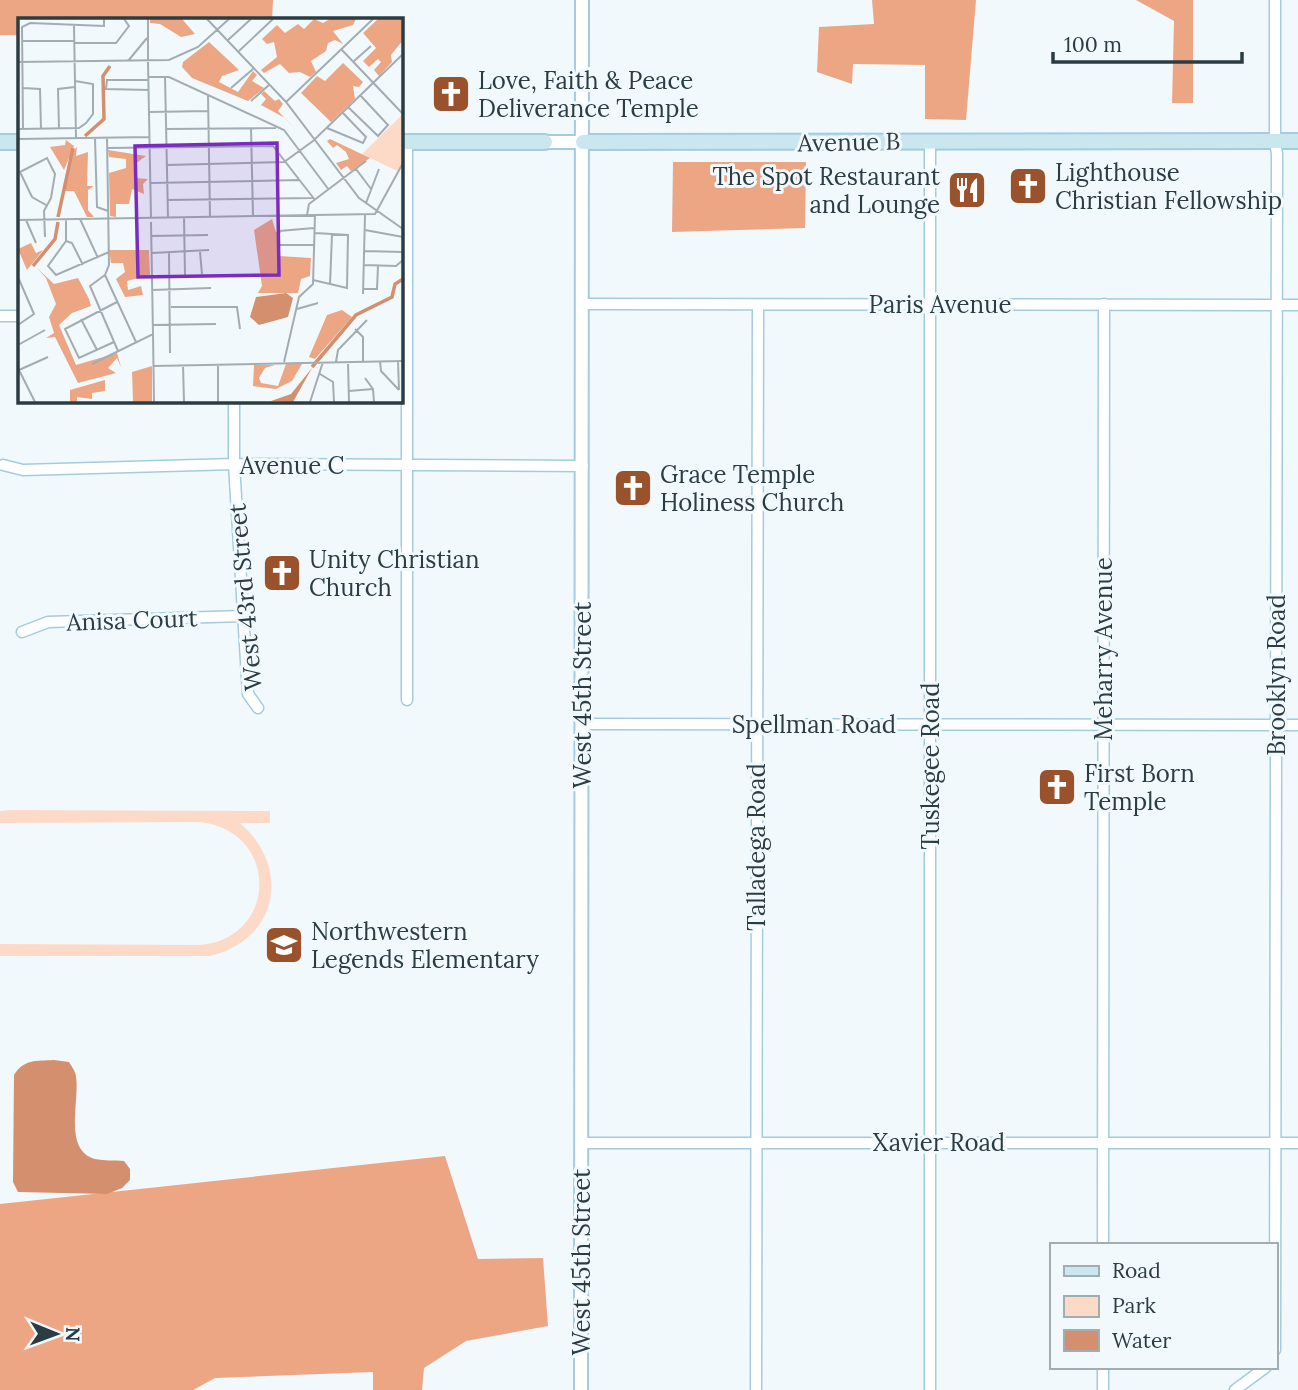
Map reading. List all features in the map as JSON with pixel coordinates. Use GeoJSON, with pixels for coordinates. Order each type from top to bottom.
{"type":"FeatureCollection","features":[{"type":"Feature","properties":{"kind":"main road","name":"Avenue B"},"geometry":{"type":"LineString","coordinates":[[583,142],[1298,141]]}},
{"type":"Feature","properties":{"kind":"main road"},"geometry":{"type":"LineString","coordinates":[[0,142],[18,142]]}},
{"type":"Feature","properties":{"kind":"main road","name":"Avenue B"},"geometry":{"type":"LineString","coordinates":[[404,142],[545,142]]}},
{"type":"Feature","properties":{"kind":"street","name":"West 45th Street"},"geometry":{"type":"LineString","coordinates":[[581,1390],[582,0]]}},
{"type":"Feature","properties":{"kind":"street","name":"Brooklyn Road"},"geometry":{"type":"LineString","coordinates":[[1275,0],[1276,1243]]}},
{"type":"Feature","properties":{"kind":"street"},"geometry":{"type":"LineString","coordinates":[[404,142],[408,466],[407,700]]}},
{"type":"Feature","properties":{"kind":"street","name":"Avenue B"},"geometry":{"type":"LineString","coordinates":[[545,142],[583,142]]}},
{"type":"Feature","properties":{"kind":"street","name":"Tuskegee Road"},"geometry":{"type":"LineString","coordinates":[[930,142],[930,1390]]}},
{"type":"Feature","properties":{"kind":"street","name":"Paris Avenue"},"geometry":{"type":"LineString","coordinates":[[583,304],[1298,305]]}},
{"type":"Feature","properties":{"kind":"street","name":"Meharry Avenue"},"geometry":{"type":"LineString","coordinates":[[1103,1243],[1104,304]]}},
{"type":"Feature","properties":{"kind":"street","name":"Talladega Road"},"geometry":{"type":"LineString","coordinates":[[755,1390],[758,305]]}},
{"type":"Feature","properties":{"kind":"street"},"geometry":{"type":"LineString","coordinates":[[0,316],[18,316]]}},
{"type":"Feature","properties":{"kind":"street","name":"West 43rd Street"},"geometry":{"type":"LineString","coordinates":[[234,402],[234,464],[248,694],[258,708]]}},
{"type":"Feature","properties":{"kind":"street","name":"Avenue C"},"geometry":{"type":"LineString","coordinates":[[3,465],[23,470],[234,464],[583,466]]}},
{"type":"Feature","properties":{"kind":"street","name":"Anisa Court"},"geometry":{"type":"LineString","coordinates":[[22,632],[48,622],[243,616]]}},
{"type":"Feature","properties":{"kind":"street","name":"Spellman Road"},"geometry":{"type":"LineString","coordinates":[[581,724],[1298,725]]}},
{"type":"Feature","properties":{"kind":"street","name":"Xavier Road"},"geometry":{"type":"LineString","coordinates":[[581,1143],[1298,1143]]}},
{"type":"Feature","properties":{"kind":"street"},"geometry":{"type":"LineString","coordinates":[[1102,1369],[1102,1390]]}},
{"type":"Feature","properties":{"kind":"street"},"geometry":{"type":"LineString","coordinates":[[1235,1390],[1263,1369]]}},
{"type":"Feature","properties":{"kind":"green space"},"geometry":{"type":"Polygon","coordinates":[[[0,811],[270,811],[270,823],[240,823],[256,841],[267,861],[271,881],[270,900],[263,919],[251,935],[233,948],[210,956],[0,956],[0,944],[199,945],[225,938],[244,924],[256,906],[259,884],[256,863],[244,844],[226,829],[199,822],[0,823],[0,811]]]}},
{"type":"Feature","properties":{"kind":"shaded area"},"geometry":{"type":"Polygon","coordinates":[[[0,0],[273,0],[272,18],[18,18],[18,35],[0,35],[0,0]]]}},
{"type":"Feature","properties":{"kind":"shaded area"},"geometry":{"type":"Polygon","coordinates":[[[872,0],[976,0],[966,120],[925,119],[925,65],[853,64],[852,84],[817,72],[819,27],[874,24],[872,0]]]}},
{"type":"Feature","properties":{"kind":"shaded area"},"geometry":{"type":"Polygon","coordinates":[[[1136,0],[1193,0],[1193,103],[1172,103],[1174,21],[1136,0]]]}},
{"type":"Feature","properties":{"kind":"shaded area"},"geometry":{"type":"Polygon","coordinates":[[[673,162],[806,162],[805,228],[672,232],[673,162]]]}},
{"type":"Feature","properties":{"kind":"shaded area"},"geometry":{"type":"Polygon","coordinates":[[[445,1156],[478,1259],[543,1258],[548,1326],[466,1341],[424,1368],[422,1390],[373,1390],[373,1372],[215,1378],[193,1390],[0,1390],[0,1204],[445,1156]]]}},
{"type":"Feature","properties":{"kind":"water"},"geometry":{"type":"Polygon","coordinates":[[[54,1060],[69,1062],[75,1073],[75,1123],[79,1146],[85,1154],[95,1159],[124,1161],[130,1169],[130,1180],[122,1188],[107,1194],[18,1192],[13,1182],[14,1075],[26,1063],[54,1060]]]}},
{"type":"Feature","properties":{"kind":"place","name":"Love, Faith & Peace Deliverance Temple"},"geometry":{"type":"Point","coordinates":[451,94]}},
{"type":"Feature","properties":{"kind":"place","name":"Lighthouse Christian Fellowship"},"geometry":{"type":"Point","coordinates":[1028,186]}},
{"type":"Feature","properties":{"kind":"place","name":"The Spot Restaurant and Lounge"},"geometry":{"type":"Point","coordinates":[967,190]}},
{"type":"Feature","properties":{"kind":"place","name":"Grace Temple Holiness Church"},"geometry":{"type":"Point","coordinates":[633,488]}},
{"type":"Feature","properties":{"kind":"place","name":"Unity Christian Church"},"geometry":{"type":"Point","coordinates":[282,573]}},
{"type":"Feature","properties":{"kind":"place","name":"First Born Temple"},"geometry":{"type":"Point","coordinates":[1057,787]}},
{"type":"Feature","properties":{"kind":"place","name":"Northwestern Legends Elementary"},"geometry":{"type":"Point","coordinates":[284,945]}}]}
